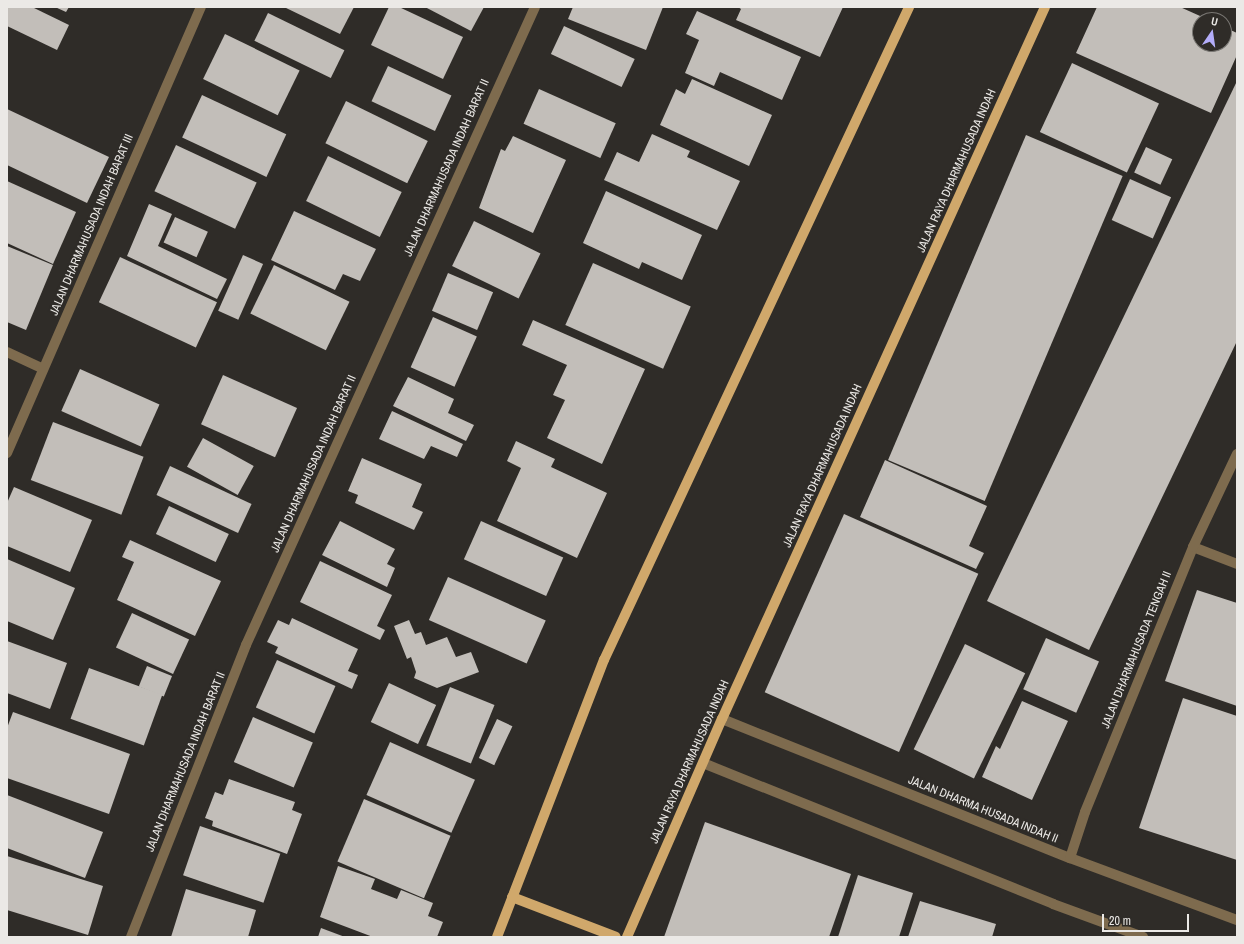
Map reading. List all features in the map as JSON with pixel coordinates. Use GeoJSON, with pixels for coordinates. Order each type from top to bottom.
{"type":"FeatureCollection","features":[{"type":"Feature","properties":{"kind":"main road"},"geometry":{"type":"LineString","coordinates":[[497,937],[604,660],[909,7]]}},
{"type":"Feature","properties":{"kind":"main road","name":"JALAN RAYA DHARMAHUSADA INDAH"},"geometry":{"type":"LineString","coordinates":[[627,937],[722,719],[1045,7]]}},
{"type":"Feature","properties":{"kind":"main road"},"geometry":{"type":"LineString","coordinates":[[512,897],[616,937]]}},
{"type":"Feature","properties":{"kind":"street","name":"JALAN DHARMAHUSADA INDAH BARAT III"},"geometry":{"type":"LineString","coordinates":[[7,453],[42,368],[201,7]]}},
{"type":"Feature","properties":{"kind":"street","name":"JALAN DHARMAHUSADA INDAH BARAT II"},"geometry":{"type":"LineString","coordinates":[[131,937],[246,645],[535,7]]}},
{"type":"Feature","properties":{"kind":"street"},"geometry":{"type":"LineString","coordinates":[[7,352],[42,368]]}},
{"type":"Feature","properties":{"kind":"street","name":"JALAN DHARMAHUSADA TENGAH II"},"geometry":{"type":"LineString","coordinates":[[1070,858],[1085,812],[1193,547],[1237,454]]}},
{"type":"Feature","properties":{"kind":"street"},"geometry":{"type":"LineString","coordinates":[[1193,547],[1237,564]]}},
{"type":"Feature","properties":{"kind":"street","name":"JALAN DHARMA HUSADA INDAH II"},"geometry":{"type":"LineString","coordinates":[[722,719],[1070,858],[1237,920]]}},
{"type":"Feature","properties":{"kind":"street"},"geometry":{"type":"LineString","coordinates":[[703,763],[1053,904],[1143,937]]}},
{"type":"Feature","properties":{"kind":"building"},"geometry":{"type":"Polygon","coordinates":[[[7,7],[32,7],[69,25],[57,50],[7,26],[7,7]]]}},
{"type":"Feature","properties":{"kind":"building"},"geometry":{"type":"Polygon","coordinates":[[[55,7],[69,7],[66,12],[55,7]]]}},
{"type":"Feature","properties":{"kind":"building"},"geometry":{"type":"Polygon","coordinates":[[[284,7],[354,7],[340,34],[284,7]]]}},
{"type":"Feature","properties":{"kind":"building"},"geometry":{"type":"Polygon","coordinates":[[[389,7],[399,7],[463,37],[443,79],[371,45],[389,7]]]}},
{"type":"Feature","properties":{"kind":"building"},"geometry":{"type":"Polygon","coordinates":[[[425,7],[484,7],[471,31],[425,7]]]}},
{"type":"Feature","properties":{"kind":"building"},"geometry":{"type":"Polygon","coordinates":[[[573,7],[663,7],[646,50],[568,19],[573,7]]]}},
{"type":"Feature","properties":{"kind":"building"},"geometry":{"type":"Polygon","coordinates":[[[738,7],[843,7],[820,57],[736,20],[741,9],[738,7]]]}},
{"type":"Feature","properties":{"kind":"building"},"geometry":{"type":"Polygon","coordinates":[[[1097,7],[1180,7],[1192,12],[1192,52],[1232,52],[1232,31],[1237,33],[1237,55],[1211,113],[1076,53],[1097,7]]]}},
{"type":"Feature","properties":{"kind":"building"},"geometry":{"type":"Polygon","coordinates":[[[697,11],[801,57],[782,100],[720,72],[714,86],[685,73],[699,40],[686,34],[697,11]]]}},
{"type":"Feature","properties":{"kind":"building"},"geometry":{"type":"Polygon","coordinates":[[[268,13],[344,50],[331,78],[254,41],[268,13]]]}},
{"type":"Feature","properties":{"kind":"building"},"geometry":{"type":"Polygon","coordinates":[[[564,26],[635,59],[622,87],[551,54],[564,26]]]}},
{"type":"Feature","properties":{"kind":"building"},"geometry":{"type":"Polygon","coordinates":[[[225,34],[300,70],[278,115],[203,79],[225,34]]]}},
{"type":"Feature","properties":{"kind":"building"},"geometry":{"type":"Polygon","coordinates":[[[1072,63],[1159,104],[1127,172],[1040,132],[1072,63]]]}},
{"type":"Feature","properties":{"kind":"building"},"geometry":{"type":"Polygon","coordinates":[[[388,66],[451,96],[435,131],[372,101],[388,66]]]}},
{"type":"Feature","properties":{"kind":"building"},"geometry":{"type":"Polygon","coordinates":[[[692,79],[772,115],[749,166],[660,125],[676,89],[685,94],[692,79]]]}},
{"type":"Feature","properties":{"kind":"building"},"geometry":{"type":"Polygon","coordinates":[[[1237,81],[1237,341],[1089,650],[987,601],[1237,81]]]}},
{"type":"Feature","properties":{"kind":"building"},"geometry":{"type":"Polygon","coordinates":[[[539,89],[616,123],[600,158],[524,124],[539,89]]]}},
{"type":"Feature","properties":{"kind":"building"},"geometry":{"type":"Polygon","coordinates":[[[202,95],[286,134],[266,177],[182,138],[202,95]]]}},
{"type":"Feature","properties":{"kind":"building"},"geometry":{"type":"Polygon","coordinates":[[[346,101],[428,141],[407,183],[325,143],[346,101]]]}},
{"type":"Feature","properties":{"kind":"building"},"geometry":{"type":"Polygon","coordinates":[[[7,109],[109,157],[87,203],[7,165],[7,109]]]}},
{"type":"Feature","properties":{"kind":"building"},"geometry":{"type":"Polygon","coordinates":[[[652,134],[690,151],[687,157],[740,181],[717,230],[604,180],[617,152],[639,162],[652,134]]]}},
{"type":"Feature","properties":{"kind":"building"},"geometry":{"type":"Polygon","coordinates":[[[1026,135],[1123,176],[985,501],[888,460],[1026,135]]]}},
{"type":"Feature","properties":{"kind":"building"},"geometry":{"type":"Polygon","coordinates":[[[513,136],[566,160],[533,233],[479,208],[501,149],[505,151],[513,136]]]}},
{"type":"Feature","properties":{"kind":"building"},"geometry":{"type":"Polygon","coordinates":[[[176,145],[257,183],[235,229],[154,191],[176,145]]]}},
{"type":"Feature","properties":{"kind":"building"},"geometry":{"type":"Polygon","coordinates":[[[1146,147],[1172,159],[1160,185],[1134,172],[1146,147]]]}},
{"type":"Feature","properties":{"kind":"building"},"geometry":{"type":"Polygon","coordinates":[[[328,156],[402,192],[380,237],[306,201],[328,156]]]}},
{"type":"Feature","properties":{"kind":"building"},"geometry":{"type":"Polygon","coordinates":[[[1130,179],[1171,197],[1153,238],[1112,220],[1130,179]]]}},
{"type":"Feature","properties":{"kind":"building"},"geometry":{"type":"Polygon","coordinates":[[[7,181],[76,212],[53,264],[7,243],[7,181]]]}},
{"type":"Feature","properties":{"kind":"building"},"geometry":{"type":"Polygon","coordinates":[[[606,191],[702,235],[682,280],[642,262],[639,269],[583,243],[606,191]]]}},
{"type":"Feature","properties":{"kind":"building"},"geometry":{"type":"Polygon","coordinates":[[[149,204],[172,214],[158,246],[227,279],[217,299],[127,256],[149,204]]]}},
{"type":"Feature","properties":{"kind":"building"},"geometry":{"type":"Polygon","coordinates":[[[294,211],[376,249],[360,281],[343,274],[335,290],[271,260],[294,211]]]}},
{"type":"Feature","properties":{"kind":"building"},"geometry":{"type":"Polygon","coordinates":[[[175,217],[208,232],[196,257],[164,243],[175,217]]]}},
{"type":"Feature","properties":{"kind":"building"},"geometry":{"type":"Polygon","coordinates":[[[474,221],[541,253],[519,298],[452,266],[474,221]]]}},
{"type":"Feature","properties":{"kind":"building"},"geometry":{"type":"Polygon","coordinates":[[[7,246],[53,265],[26,330],[7,322],[7,246]]]}},
{"type":"Feature","properties":{"kind":"building"},"geometry":{"type":"Polygon","coordinates":[[[243,255],[263,264],[238,320],[218,311],[243,255]]]}},
{"type":"Feature","properties":{"kind":"building"},"geometry":{"type":"Polygon","coordinates":[[[120,257],[217,302],[196,348],[99,302],[120,257]]]}},
{"type":"Feature","properties":{"kind":"building"},"geometry":{"type":"Polygon","coordinates":[[[593,263],[691,307],[663,369],[565,325],[593,263]]]}},
{"type":"Feature","properties":{"kind":"building"},"geometry":{"type":"Polygon","coordinates":[[[274,265],[349,302],[326,350],[250,314],[274,265]]]}},
{"type":"Feature","properties":{"kind":"building"},"geometry":{"type":"Polygon","coordinates":[[[448,273],[493,292],[477,330],[432,311],[448,273]]]}},
{"type":"Feature","properties":{"kind":"building"},"geometry":{"type":"Polygon","coordinates":[[[433,317],[477,337],[454,387],[411,367],[433,317]]]}},
{"type":"Feature","properties":{"kind":"building"},"geometry":{"type":"Polygon","coordinates":[[[533,320],[645,369],[602,464],[547,438],[565,400],[553,395],[567,365],[522,345],[533,320]]]}},
{"type":"Feature","properties":{"kind":"building"},"geometry":{"type":"Polygon","coordinates":[[[80,369],[159,404],[141,446],[61,411],[80,369]]]}},
{"type":"Feature","properties":{"kind":"building"},"geometry":{"type":"Polygon","coordinates":[[[223,375],[297,408],[275,457],[201,424],[223,375]]]}},
{"type":"Feature","properties":{"kind":"building"},"geometry":{"type":"Polygon","coordinates":[[[408,377],[454,399],[448,413],[474,425],[466,441],[393,406],[408,377]]]}},
{"type":"Feature","properties":{"kind":"building"},"geometry":{"type":"Polygon","coordinates":[[[392,411],[463,444],[457,457],[431,446],[424,459],[379,439],[392,411]]]}},
{"type":"Feature","properties":{"kind":"building"},"geometry":{"type":"Polygon","coordinates":[[[53,422],[144,457],[121,515],[31,480],[53,422]]]}},
{"type":"Feature","properties":{"kind":"building"},"geometry":{"type":"Polygon","coordinates":[[[203,438],[254,466],[238,495],[187,467],[203,438]]]}},
{"type":"Feature","properties":{"kind":"building"},"geometry":{"type":"Polygon","coordinates":[[[516,441],[555,459],[551,467],[607,493],[577,558],[497,521],[521,468],[507,461],[516,441]]]}},
{"type":"Feature","properties":{"kind":"building"},"geometry":{"type":"Polygon","coordinates":[[[362,458],[422,484],[412,507],[423,512],[414,530],[355,503],[358,495],[348,491],[362,458]]]}},
{"type":"Feature","properties":{"kind":"building"},"geometry":{"type":"Polygon","coordinates":[[[885,460],[987,506],[969,546],[984,553],[976,569],[860,517],[885,460]]]}},
{"type":"Feature","properties":{"kind":"building"},"geometry":{"type":"Polygon","coordinates":[[[170,466],[252,504],[238,533],[156,495],[170,466]]]}},
{"type":"Feature","properties":{"kind":"building"},"geometry":{"type":"Polygon","coordinates":[[[14,487],[92,520],[70,572],[7,546],[7,503],[14,487]]]}},
{"type":"Feature","properties":{"kind":"building"},"geometry":{"type":"Polygon","coordinates":[[[169,506],[229,534],[216,562],[156,534],[169,506]]]}},
{"type":"Feature","properties":{"kind":"building"},"geometry":{"type":"Polygon","coordinates":[[[844,514],[978,574],[899,752],[765,692],[844,514]]]}},
{"type":"Feature","properties":{"kind":"building"},"geometry":{"type":"Polygon","coordinates":[[[340,521],[395,549],[387,564],[395,568],[387,587],[322,555],[340,521]]]}},
{"type":"Feature","properties":{"kind":"building"},"geometry":{"type":"Polygon","coordinates":[[[481,521],[563,558],[546,596],[464,559],[481,521]]]}},
{"type":"Feature","properties":{"kind":"building"},"geometry":{"type":"Polygon","coordinates":[[[130,540],[221,581],[195,636],[117,600],[134,562],[122,557],[130,540]]]}},
{"type":"Feature","properties":{"kind":"building"},"geometry":{"type":"Polygon","coordinates":[[[7,559],[75,588],[53,640],[7,621],[7,559]]]}},
{"type":"Feature","properties":{"kind":"building"},"geometry":{"type":"Polygon","coordinates":[[[320,561],[392,595],[377,626],[385,630],[380,640],[300,602],[320,561]]]}},
{"type":"Feature","properties":{"kind":"building"},"geometry":{"type":"Polygon","coordinates":[[[448,577],[546,621],[527,663],[429,620],[448,577]]]}},
{"type":"Feature","properties":{"kind":"building"},"geometry":{"type":"Polygon","coordinates":[[[1197,590],[1237,603],[1237,706],[1165,681],[1197,590]]]}},
{"type":"Feature","properties":{"kind":"building"},"geometry":{"type":"Polygon","coordinates":[[[132,613],[189,640],[173,674],[116,647],[132,613]]]}},
{"type":"Feature","properties":{"kind":"building"},"geometry":{"type":"Polygon","coordinates":[[[292,618],[358,649],[348,671],[358,675],[352,689],[275,653],[278,647],[267,642],[278,620],[289,625],[292,618]]]}},
{"type":"Feature","properties":{"kind":"building"},"geometry":{"type":"Polygon","coordinates":[[[409,620],[415,634],[421,632],[426,645],[447,637],[456,657],[471,652],[479,672],[437,688],[414,678],[416,672],[411,657],[407,659],[394,626],[409,620]]]}},
{"type":"Feature","properties":{"kind":"building"},"geometry":{"type":"Polygon","coordinates":[[[1046,638],[1099,662],[1076,713],[1023,689],[1046,638]]]}},
{"type":"Feature","properties":{"kind":"building"},"geometry":{"type":"Polygon","coordinates":[[[7,641],[67,663],[50,709],[7,693],[7,641]]]}},
{"type":"Feature","properties":{"kind":"building"},"geometry":{"type":"Polygon","coordinates":[[[965,644],[1025,673],[974,779],[914,749],[965,644]]]}},
{"type":"Feature","properties":{"kind":"building"},"geometry":{"type":"Polygon","coordinates":[[[277,660],[335,686],[314,734],[256,708],[277,660]]]}},
{"type":"Feature","properties":{"kind":"building"},"geometry":{"type":"Polygon","coordinates":[[[147,666],[172,676],[164,697],[139,686],[147,666]]]}},
{"type":"Feature","properties":{"kind":"building"},"geometry":{"type":"Polygon","coordinates":[[[89,668],[162,695],[144,745],[71,719],[89,668]]]}},
{"type":"Feature","properties":{"kind":"building"},"geometry":{"type":"Polygon","coordinates":[[[389,683],[436,705],[418,744],[371,722],[389,683]]]}},
{"type":"Feature","properties":{"kind":"building"},"geometry":{"type":"Polygon","coordinates":[[[450,687],[495,705],[471,763],[426,745],[450,687]]]}},
{"type":"Feature","properties":{"kind":"building"},"geometry":{"type":"Polygon","coordinates":[[[1183,698],[1237,716],[1237,860],[1139,828],[1183,698]]]}},
{"type":"Feature","properties":{"kind":"building"},"geometry":{"type":"Polygon","coordinates":[[[1022,701],[1068,721],[1032,800],[982,777],[996,746],[1000,749],[1022,701]]]}},
{"type":"Feature","properties":{"kind":"building"},"geometry":{"type":"Polygon","coordinates":[[[13,712],[130,754],[109,814],[7,778],[7,728],[13,712]]]}},
{"type":"Feature","properties":{"kind":"building"},"geometry":{"type":"Polygon","coordinates":[[[253,717],[313,742],[294,788],[234,762],[253,717]]]}},
{"type":"Feature","properties":{"kind":"building"},"geometry":{"type":"Polygon","coordinates":[[[497,719],[512,726],[494,765],[479,758],[497,719]]]}},
{"type":"Feature","properties":{"kind":"building"},"geometry":{"type":"Polygon","coordinates":[[[390,742],[475,780],[451,833],[366,795],[390,742]]]}},
{"type":"Feature","properties":{"kind":"building"},"geometry":{"type":"Polygon","coordinates":[[[229,779],[295,802],[292,810],[302,814],[287,854],[212,826],[213,821],[205,818],[215,792],[223,795],[229,779]]]}},
{"type":"Feature","properties":{"kind":"building"},"geometry":{"type":"Polygon","coordinates":[[[7,795],[103,832],[85,878],[7,848],[7,795]]]}},
{"type":"Feature","properties":{"kind":"building"},"geometry":{"type":"Polygon","coordinates":[[[364,799],[451,836],[424,898],[337,862],[364,799]]]}},
{"type":"Feature","properties":{"kind":"building"},"geometry":{"type":"Polygon","coordinates":[[[705,822],[851,874],[829,937],[664,937],[705,822]]]}},
{"type":"Feature","properties":{"kind":"building"},"geometry":{"type":"Polygon","coordinates":[[[200,826],[280,854],[263,903],[183,875],[200,826]]]}},
{"type":"Feature","properties":{"kind":"building"},"geometry":{"type":"Polygon","coordinates":[[[7,856],[103,886],[88,935],[7,910],[7,856]]]}},
{"type":"Feature","properties":{"kind":"building"},"geometry":{"type":"Polygon","coordinates":[[[338,866],[375,879],[371,889],[397,899],[401,890],[433,903],[428,916],[443,922],[437,937],[373,937],[320,917],[338,866]]]}},
{"type":"Feature","properties":{"kind":"building"},"geometry":{"type":"Polygon","coordinates":[[[858,875],[913,893],[899,937],[838,937],[858,875]]]}},
{"type":"Feature","properties":{"kind":"building"},"geometry":{"type":"Polygon","coordinates":[[[186,889],[256,910],[248,937],[171,937],[186,889]]]}},
{"type":"Feature","properties":{"kind":"building"},"geometry":{"type":"Polygon","coordinates":[[[920,901],[996,924],[992,937],[908,937],[920,901]]]}},
{"type":"Feature","properties":{"kind":"building"},"geometry":{"type":"Polygon","coordinates":[[[321,928],[345,937],[318,937],[321,928]]]}}]}
